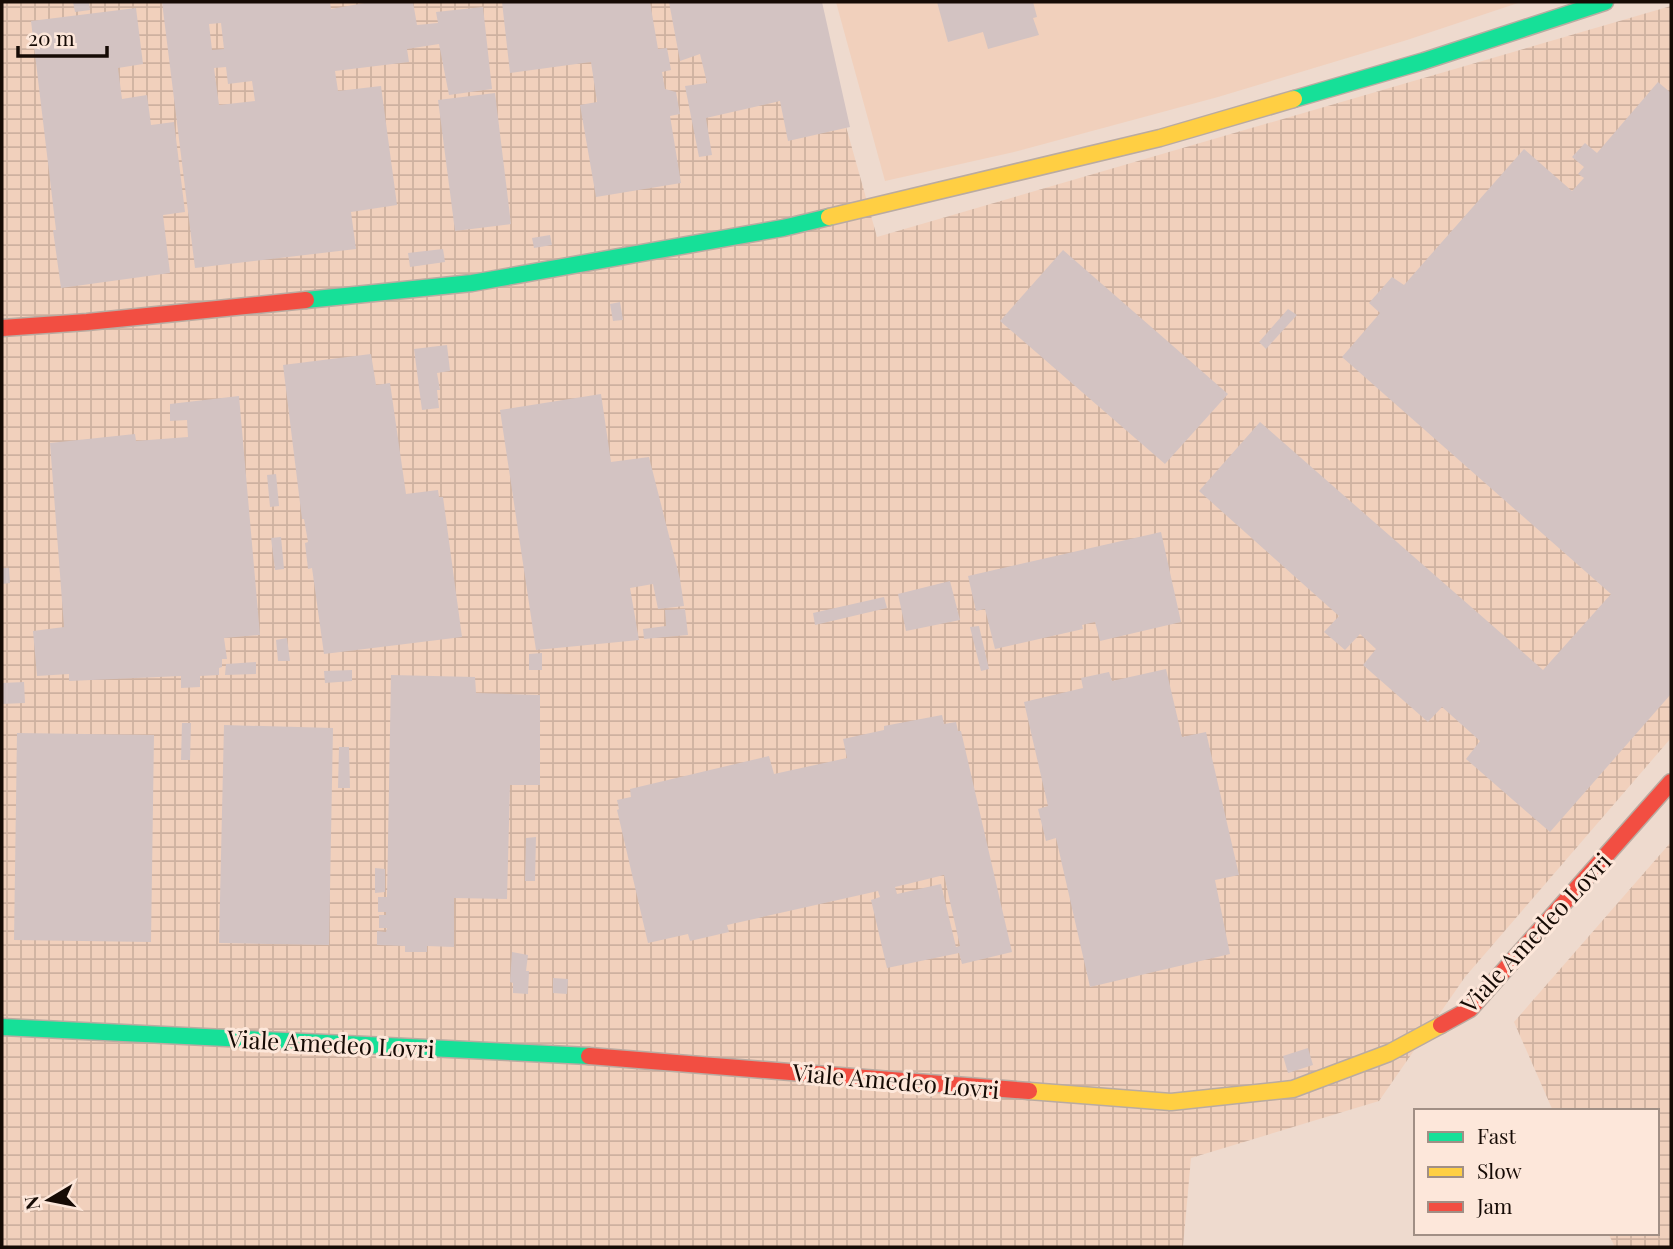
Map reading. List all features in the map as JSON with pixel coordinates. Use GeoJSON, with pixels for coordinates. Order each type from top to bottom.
{"type":"FeatureCollection","features":[{"type":"Feature","properties":{"kind":"street"},"geometry":{"type":"LineString","coordinates":[[2,328],[87,322],[472,283],[783,228],[1160,138],[1424,61],[1605,2]]}},
{"type":"Feature","properties":{"kind":"street","name":"Viale Amedeo Lovri"},"geometry":{"type":"LineString","coordinates":[[2,1027],[596,1056],[1171,1102],[1293,1089],[1389,1053],[1470,1009],[1671,782]]}},
{"type":"Feature","properties":{"kind":"shaded area"},"geometry":{"type":"Polygon","coordinates":[[[2,2],[811,2],[877,237],[1671,6],[1671,738],[1465,977],[1379,1101],[1191,1158],[1183,1247],[2,1247],[2,2]]]}},
{"type":"Feature","properties":{"kind":"shaded area"},"geometry":{"type":"Polygon","coordinates":[[[836,2],[1521,2],[1407,40],[1218,97],[1014,152],[885,181],[836,2]]]}},
{"type":"Feature","properties":{"kind":"shaded area"},"geometry":{"type":"Polygon","coordinates":[[[1671,842],[1671,1247],[1615,1247],[1609,1235],[1659,1235],[1659,1109],[1552,1109],[1514,1022],[1671,842]]]}},
{"type":"Feature","properties":{"kind":"building"},"geometry":{"type":"Polygon","coordinates":[[[73,2],[89,2],[90,10],[75,12],[73,2]]]}},
{"type":"Feature","properties":{"kind":"building"},"geometry":{"type":"Polygon","coordinates":[[[162,2],[330,2],[331,9],[370,2],[413,2],[417,25],[438,23],[436,12],[483,7],[492,89],[449,95],[439,44],[407,49],[409,62],[335,71],[338,91],[381,86],[397,205],[351,212],[356,249],[195,268],[162,2]],[[221,23],[209,24],[212,50],[224,49],[221,23]],[[226,67],[214,68],[219,105],[255,101],[252,81],[228,84],[226,67]]]}},
{"type":"Feature","properties":{"kind":"building"},"geometry":{"type":"Polygon","coordinates":[[[502,2],[650,2],[658,49],[667,48],[671,70],[662,72],[665,89],[676,92],[680,114],[670,116],[681,183],[596,197],[580,105],[597,102],[591,62],[510,73],[502,2]]]}},
{"type":"Feature","properties":{"kind":"building"},"geometry":{"type":"Polygon","coordinates":[[[669,2],[822,2],[850,127],[788,141],[780,101],[706,118],[712,155],[699,157],[685,86],[707,83],[700,54],[680,61],[669,2]]]}},
{"type":"Feature","properties":{"kind":"building"},"geometry":{"type":"Polygon","coordinates":[[[937,2],[1033,2],[1037,17],[1033,18],[1039,35],[988,49],[983,32],[948,42],[937,2]]]}},
{"type":"Feature","properties":{"kind":"building"},"geometry":{"type":"Polygon","coordinates":[[[136,8],[143,64],[118,68],[122,99],[147,95],[151,125],[174,122],[185,212],[163,215],[170,273],[61,288],[31,21],[136,8]]]}},
{"type":"Feature","properties":{"kind":"building"},"geometry":{"type":"Polygon","coordinates":[[[1658,82],[1671,93],[1671,694],[1550,832],[1466,759],[1480,741],[1442,707],[1428,722],[1363,665],[1376,649],[1360,634],[1345,650],[1324,632],[1339,616],[1199,491],[1260,422],[1543,670],[1611,594],[1342,357],[1380,313],[1369,303],[1392,277],[1404,285],[1524,149],[1572,191],[1584,178],[1578,174],[1584,167],[1572,157],[1585,143],[1597,153],[1658,82]]]}},
{"type":"Feature","properties":{"kind":"building"},"geometry":{"type":"Polygon","coordinates":[[[495,93],[511,224],[455,231],[438,100],[495,93]]]}},
{"type":"Feature","properties":{"kind":"building"},"geometry":{"type":"Polygon","coordinates":[[[550,235],[552,245],[534,248],[532,238],[550,235]]]}},
{"type":"Feature","properties":{"kind":"building"},"geometry":{"type":"Polygon","coordinates":[[[443,249],[445,262],[410,267],[408,253],[443,249]]]}},
{"type":"Feature","properties":{"kind":"building"},"geometry":{"type":"Polygon","coordinates":[[[1063,250],[1228,394],[1165,464],[1000,321],[1063,250]]]}},
{"type":"Feature","properties":{"kind":"building"},"geometry":{"type":"Polygon","coordinates":[[[620,302],[623,320],[613,321],[610,304],[620,302]]]}},
{"type":"Feature","properties":{"kind":"building"},"geometry":{"type":"Polygon","coordinates":[[[1288,309],[1297,315],[1266,349],[1259,342],[1288,309]]]}},
{"type":"Feature","properties":{"kind":"building"},"geometry":{"type":"Polygon","coordinates":[[[447,345],[450,371],[437,373],[439,408],[422,410],[414,349],[447,345]]]}},
{"type":"Feature","properties":{"kind":"building"},"geometry":{"type":"Polygon","coordinates":[[[371,354],[376,385],[390,383],[406,494],[438,490],[439,497],[443,497],[462,637],[324,654],[312,568],[308,569],[305,543],[308,542],[302,519],[283,365],[371,354]]]}},
{"type":"Feature","properties":{"kind":"building"},"geometry":{"type":"Polygon","coordinates":[[[601,394],[611,462],[649,457],[680,579],[684,606],[658,609],[653,584],[630,588],[639,640],[536,650],[500,410],[601,394]]]}},
{"type":"Feature","properties":{"kind":"building"},"geometry":{"type":"Polygon","coordinates":[[[239,396],[260,635],[224,638],[227,659],[222,659],[219,675],[200,676],[200,687],[181,688],[181,676],[69,681],[69,674],[37,676],[33,631],[64,627],[50,443],[135,434],[136,441],[188,437],[187,420],[170,421],[170,404],[239,396]]]}},
{"type":"Feature","properties":{"kind":"building"},"geometry":{"type":"Polygon","coordinates":[[[276,474],[279,506],[270,507],[267,475],[276,474]]]}},
{"type":"Feature","properties":{"kind":"building"},"geometry":{"type":"Polygon","coordinates":[[[1161,532],[1181,622],[1100,641],[1095,622],[1082,625],[1083,629],[995,649],[985,609],[976,611],[968,576],[1161,532]]]}},
{"type":"Feature","properties":{"kind":"building"},"geometry":{"type":"Polygon","coordinates":[[[281,537],[284,569],[275,570],[271,538],[281,537]]]}},
{"type":"Feature","properties":{"kind":"building"},"geometry":{"type":"Polygon","coordinates":[[[2,568],[9,568],[10,583],[2,584],[2,568]]]}},
{"type":"Feature","properties":{"kind":"building"},"geometry":{"type":"Polygon","coordinates":[[[950,581],[960,620],[906,631],[898,594],[950,581]]]}},
{"type":"Feature","properties":{"kind":"building"},"geometry":{"type":"Polygon","coordinates":[[[884,597],[887,608],[815,625],[813,613],[884,597]]]}},
{"type":"Feature","properties":{"kind":"building"},"geometry":{"type":"Polygon","coordinates":[[[685,609],[688,635],[644,639],[643,629],[666,626],[665,610],[685,609]]]}},
{"type":"Feature","properties":{"kind":"building"},"geometry":{"type":"Polygon","coordinates":[[[979,626],[989,669],[981,671],[970,627],[979,626]]]}},
{"type":"Feature","properties":{"kind":"building"},"geometry":{"type":"Polygon","coordinates":[[[287,638],[290,661],[278,661],[276,640],[287,638]]]}},
{"type":"Feature","properties":{"kind":"building"},"geometry":{"type":"Polygon","coordinates":[[[542,653],[542,670],[529,670],[529,654],[542,653]]]}},
{"type":"Feature","properties":{"kind":"building"},"geometry":{"type":"Polygon","coordinates":[[[256,662],[256,674],[225,675],[226,664],[256,662]]]}},
{"type":"Feature","properties":{"kind":"building"},"geometry":{"type":"Polygon","coordinates":[[[1166,669],[1182,737],[1206,732],[1239,875],[1215,880],[1230,954],[1090,987],[1056,838],[1046,841],[1038,809],[1048,806],[1024,702],[1083,688],[1081,678],[1109,672],[1112,681],[1166,669]]]}},
{"type":"Feature","properties":{"kind":"building"},"geometry":{"type":"Polygon","coordinates":[[[352,670],[352,681],[325,683],[324,671],[352,670]]]}},
{"type":"Feature","properties":{"kind":"building"},"geometry":{"type":"Polygon","coordinates":[[[391,675],[475,677],[476,693],[540,695],[540,785],[510,785],[507,899],[454,898],[454,947],[427,946],[427,952],[405,952],[405,946],[377,945],[377,931],[386,932],[387,928],[379,928],[379,915],[386,915],[386,912],[378,912],[378,897],[387,897],[391,675]]]}},
{"type":"Feature","properties":{"kind":"building"},"geometry":{"type":"Polygon","coordinates":[[[24,682],[25,703],[2,704],[2,683],[24,682]]]}},
{"type":"Feature","properties":{"kind":"building"},"geometry":{"type":"Polygon","coordinates":[[[942,715],[944,724],[956,722],[958,731],[961,731],[1012,952],[962,964],[959,953],[887,968],[871,900],[880,897],[878,891],[727,925],[729,932],[690,941],[688,934],[648,943],[617,810],[617,800],[631,797],[630,789],[769,756],[774,774],[847,758],[843,739],[884,730],[884,726],[942,715]],[[944,875],[895,887],[897,894],[941,884],[956,947],[960,946],[944,875]]]}},
{"type":"Feature","properties":{"kind":"building"},"geometry":{"type":"Polygon","coordinates":[[[182,723],[191,723],[190,760],[181,760],[182,723]]]}},
{"type":"Feature","properties":{"kind":"building"},"geometry":{"type":"Polygon","coordinates":[[[224,725],[333,728],[329,945],[219,943],[224,725]]]}},
{"type":"Feature","properties":{"kind":"building"},"geometry":{"type":"Polygon","coordinates":[[[17,733],[154,735],[151,942],[14,940],[17,733]]]}},
{"type":"Feature","properties":{"kind":"building"},"geometry":{"type":"Polygon","coordinates":[[[339,747],[349,747],[350,788],[338,788],[339,747]]]}},
{"type":"Feature","properties":{"kind":"building"},"geometry":{"type":"Polygon","coordinates":[[[536,837],[535,881],[525,881],[526,838],[536,837]]]}},
{"type":"Feature","properties":{"kind":"building"},"geometry":{"type":"Polygon","coordinates":[[[375,868],[385,869],[385,892],[375,893],[375,868]]]}},
{"type":"Feature","properties":{"kind":"building"},"geometry":{"type":"Polygon","coordinates":[[[512,952],[528,955],[528,994],[513,993],[513,983],[510,982],[512,952]]]}},
{"type":"Feature","properties":{"kind":"building"},"geometry":{"type":"Polygon","coordinates":[[[553,978],[568,979],[567,994],[553,993],[553,978]]]}},
{"type":"Feature","properties":{"kind":"building"},"geometry":{"type":"Polygon","coordinates":[[[1308,1048],[1313,1065],[1288,1073],[1283,1056],[1308,1048]]]}},
{"type":"Feature","properties":{"kind":"traffic: fast"},"geometry":{"type":"LineString","coordinates":[[1294,99],[1424,61],[1605,2]]}},
{"type":"Feature","properties":{"kind":"traffic: fast"},"geometry":{"type":"LineString","coordinates":[[306,300],[472,283],[783,228],[829,217]]}},
{"type":"Feature","properties":{"kind":"traffic: fast"},"geometry":{"type":"LineString","coordinates":[[2,1027],[589,1056]]}},
{"type":"Feature","properties":{"kind":"traffic: slow"},"geometry":{"type":"LineString","coordinates":[[829,217],[1160,138],[1294,99]]}},
{"type":"Feature","properties":{"kind":"traffic: slow"},"geometry":{"type":"LineString","coordinates":[[1029,1091],[1171,1102],[1293,1089],[1389,1053],[1441,1025]]}},
{"type":"Feature","properties":{"kind":"traffic: jam"},"geometry":{"type":"LineString","coordinates":[[2,328],[306,300]]}},
{"type":"Feature","properties":{"kind":"traffic: jam"},"geometry":{"type":"LineString","coordinates":[[1441,1025],[1470,1009],[1671,782]]}},
{"type":"Feature","properties":{"kind":"traffic: jam"},"geometry":{"type":"LineString","coordinates":[[589,1056],[1029,1091]]}}]}
